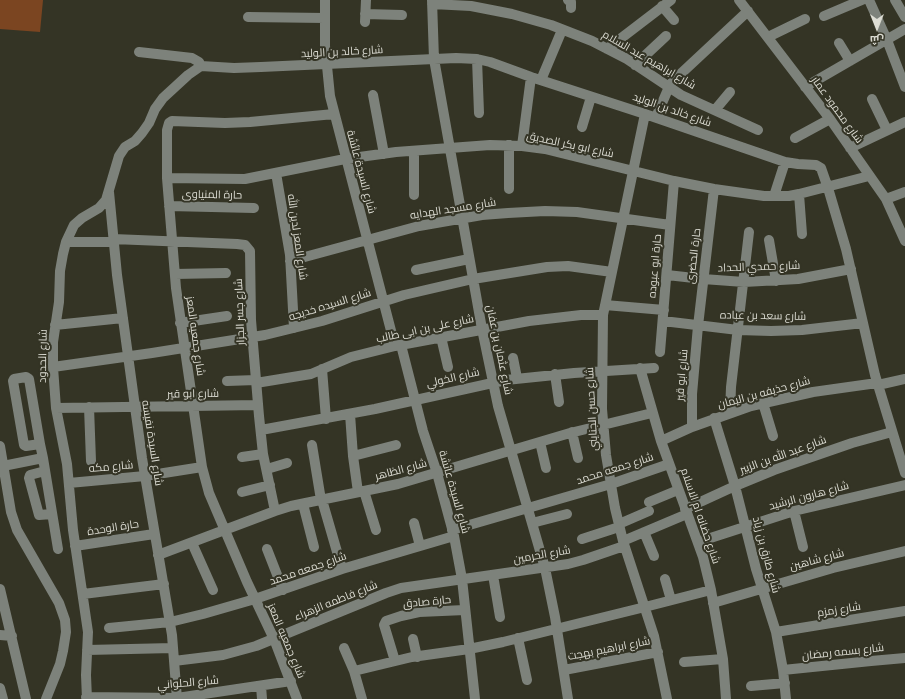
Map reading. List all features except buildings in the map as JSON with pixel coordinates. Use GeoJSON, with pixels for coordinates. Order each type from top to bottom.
{"type":"FeatureCollection","features":[{"type":"Feature","properties":{"kind":"street","name":"شارع السيدة عائشة"},"geometry":{"type":"LineString","coordinates":[[325,0],[325,46],[330,96],[383,301],[437,473],[453,533],[462,579],[475,699]]}},
{"type":"Feature","properties":{"kind":"street"},"geometry":{"type":"LineString","coordinates":[[366,0],[365,18],[402,15]]}},
{"type":"Feature","properties":{"kind":"street","name":"شارع محمود عمار"},"geometry":{"type":"LineString","coordinates":[[739,0],[830,119],[886,200],[905,241]]}},
{"type":"Feature","properties":{"kind":"street"},"geometry":{"type":"LineString","coordinates":[[824,16],[862,0]]}},
{"type":"Feature","properties":{"kind":"street"},"geometry":{"type":"LineString","coordinates":[[869,0],[887,40],[905,87]]}},
{"type":"Feature","properties":{"kind":"street"},"geometry":{"type":"LineString","coordinates":[[895,0],[905,17]]}},
{"type":"Feature","properties":{"kind":"street","name":"شارع ابراهيم عبد السلام"},"geometry":{"type":"LineString","coordinates":[[432,2],[472,3],[512,14],[592,41],[635,65],[681,95],[758,130]]}},
{"type":"Feature","properties":{"kind":"street","name":"شارع عثمان بن عفان"},"geometry":{"type":"LineString","coordinates":[[432,2],[434,59],[482,329],[498,406],[545,568],[568,699]]}},
{"type":"Feature","properties":{"kind":"street"},"geometry":{"type":"LineString","coordinates":[[607,49],[667,3],[674,20]]}},
{"type":"Feature","properties":{"kind":"street"},"geometry":{"type":"LineString","coordinates":[[656,117],[669,87],[748,11]]}},
{"type":"Feature","properties":{"kind":"street"},"geometry":{"type":"LineString","coordinates":[[248,17],[325,18]]}},
{"type":"Feature","properties":{"kind":"street"},"geometry":{"type":"LineString","coordinates":[[768,37],[805,19]]}},
{"type":"Feature","properties":{"kind":"street"},"geometry":{"type":"LineString","coordinates":[[805,87],[905,29]]}},
{"type":"Feature","properties":{"kind":"street"},"geometry":{"type":"LineString","coordinates":[[522,146],[536,79],[562,30]]}},
{"type":"Feature","properties":{"kind":"street"},"geometry":{"type":"LineString","coordinates":[[635,65],[666,36]]}},
{"type":"Feature","properties":{"kind":"street"},"geometry":{"type":"LineString","coordinates":[[839,43],[850,61]]}},
{"type":"Feature","properties":{"kind":"street"},"geometry":{"type":"LineString","coordinates":[[139,52],[192,58],[199,62],[201,66]]}},
{"type":"Feature","properties":{"kind":"street","name":"شارع خالد بن الوليد"},"geometry":{"type":"LineString","coordinates":[[201,66],[248,68],[456,58],[490,62],[536,79],[656,117],[785,162],[816,165],[821,168],[828,188],[851,269],[877,384],[905,473]]}},
{"type":"Feature","properties":{"kind":"street"},"geometry":{"type":"LineString","coordinates":[[477,60],[479,113]]}},
{"type":"Feature","properties":{"kind":"street","name":"شارع الحدود"},"geometry":{"type":"LineString","coordinates":[[86,698],[88,632],[75,546],[67,464],[56,408],[53,368],[53,342],[59,302],[60,271],[66,242],[74,225],[82,218],[99,208],[106,200],[118,156],[125,147],[135,141],[142,133],[155,109],[163,98],[188,75],[201,66]]}},
{"type":"Feature","properties":{"kind":"street"},"geometry":{"type":"LineString","coordinates":[[714,110],[730,92]]}},
{"type":"Feature","properties":{"kind":"street"},"geometry":{"type":"LineString","coordinates":[[373,95],[384,154]]}},
{"type":"Feature","properties":{"kind":"street"},"geometry":{"type":"LineString","coordinates":[[582,127],[591,96]]}},
{"type":"Feature","properties":{"kind":"street"},"geometry":{"type":"LineString","coordinates":[[872,99],[887,130]]}},
{"type":"Feature","properties":{"kind":"street","name":"شارع جمعيه المعز"},"geometry":{"type":"LineString","coordinates":[[297,699],[274,639],[224,530],[209,493],[202,467],[180,323],[167,178],[167,126],[172,122],[250,122],[334,114]]}},
{"type":"Feature","properties":{"kind":"street","name":"شارع حسن الجنايني"},"geometry":{"type":"LineString","coordinates":[[645,114],[604,310],[602,371],[603,425],[611,484],[619,526],[658,652],[667,699]]}},
{"type":"Feature","properties":{"kind":"street"},"geometry":{"type":"LineString","coordinates":[[795,138],[830,119]]}},
{"type":"Feature","properties":{"kind":"street"},"geometry":{"type":"LineString","coordinates":[[850,148],[905,122]]}},
{"type":"Feature","properties":{"kind":"street","name":"شارع ابو بكر الصديق"},"geometry":{"type":"LineString","coordinates":[[167,178],[245,179],[346,159],[414,151],[490,145],[509,145],[545,149],[674,181],[714,189],[764,196],[789,196],[828,188],[869,176]]}},
{"type":"Feature","properties":{"kind":"street"},"geometry":{"type":"LineString","coordinates":[[509,145],[509,189]]}},
{"type":"Feature","properties":{"kind":"street"},"geometry":{"type":"LineString","coordinates":[[414,151],[414,194]]}},
{"type":"Feature","properties":{"kind":"street"},"geometry":{"type":"LineString","coordinates":[[774,196],[785,162]]}},
{"type":"Feature","properties":{"kind":"street","name":"شارع المعز لدين الله"},"geometry":{"type":"LineString","coordinates":[[276,173],[290,261],[294,328]]}},
{"type":"Feature","properties":{"kind":"street","name":"حارة ابو عبوده"},"geometry":{"type":"LineString","coordinates":[[660,352],[674,181]]}},
{"type":"Feature","properties":{"kind":"street","name":"حارة الحضرى"},"geometry":{"type":"LineString","coordinates":[[698,326],[714,189]]}},
{"type":"Feature","properties":{"kind":"street","name":"شارع السيدة نفيسه"},"geometry":{"type":"LineString","coordinates":[[109,190],[117,275],[145,476],[170,622],[177,699]]}},
{"type":"Feature","properties":{"kind":"street"},"geometry":{"type":"LineString","coordinates":[[886,200],[905,192]]}},
{"type":"Feature","properties":{"kind":"street"},"geometry":{"type":"LineString","coordinates":[[799,194],[802,234]]}},
{"type":"Feature","properties":{"kind":"street","name":"حارة المنياوى"},"geometry":{"type":"LineString","coordinates":[[169,206],[254,208]]}},
{"type":"Feature","properties":{"kind":"street","name":"شارع مسجد الهدايه"},"geometry":{"type":"LineString","coordinates":[[290,261],[419,226],[501,213],[545,211],[577,212],[670,226]]}},
{"type":"Feature","properties":{"kind":"street"},"geometry":{"type":"LineString","coordinates":[[730,413],[731,387],[749,232]]}},
{"type":"Feature","properties":{"kind":"street","name":"شارع جسر الجزار"},"geometry":{"type":"LineString","coordinates":[[66,242],[114,240],[237,244],[245,245],[250,251],[252,337],[260,430],[275,510]]}},
{"type":"Feature","properties":{"kind":"street"},"geometry":{"type":"LineString","coordinates":[[769,240],[776,281]]}},
{"type":"Feature","properties":{"kind":"street"},"geometry":{"type":"LineString","coordinates":[[416,270],[469,259]]}},
{"type":"Feature","properties":{"kind":"street","name":"شارع السيده خديجه"},"geometry":{"type":"LineString","coordinates":[[53,368],[252,337],[322,321],[404,295],[473,279],[547,267],[568,266],[612,272]]}},
{"type":"Feature","properties":{"kind":"street","name":"شارع حمدي الحداد"},"geometry":{"type":"LineString","coordinates":[[667,275],[703,280],[744,282],[776,281],[818,276],[851,269]]}},
{"type":"Feature","properties":{"kind":"street"},"geometry":{"type":"LineString","coordinates":[[175,274],[226,273]]}},
{"type":"Feature","properties":{"kind":"street","name":"شارع على بن ابى طالب"},"geometry":{"type":"LineString","coordinates":[[227,381],[256,382],[300,376],[351,357],[441,337],[529,321],[581,315],[604,310],[664,310]]}},
{"type":"Feature","properties":{"kind":"street"},"geometry":{"type":"LineString","coordinates":[[180,323],[227,316]]}},
{"type":"Feature","properties":{"kind":"street"},"geometry":{"type":"LineString","coordinates":[[55,325],[123,318]]}},
{"type":"Feature","properties":{"kind":"street","name":"شارع سعد بن عباده"},"geometry":{"type":"LineString","coordinates":[[663,321],[738,330],[802,330],[863,323]]}},
{"type":"Feature","properties":{"kind":"street","name":"شارع ابو قير"},"geometry":{"type":"LineString","coordinates":[[692,427],[692,394],[698,326]]}},
{"type":"Feature","properties":{"kind":"street"},"geometry":{"type":"LineString","coordinates":[[441,337],[448,367]]}},
{"type":"Feature","properties":{"kind":"street"},"geometry":{"type":"LineString","coordinates":[[513,358],[517,378]]}},
{"type":"Feature","properties":{"kind":"street","name":"شارع حضانه ام الاسلام"},"geometry":{"type":"LineString","coordinates":[[640,368],[661,441],[703,557],[711,590],[723,659],[727,699]]}},
{"type":"Feature","properties":{"kind":"street","name":"شارع الخولي"},"geometry":{"type":"LineString","coordinates":[[260,430],[326,419],[517,378],[555,374],[654,368]]}},
{"type":"Feature","properties":{"kind":"street"},"geometry":{"type":"LineString","coordinates":[[322,369],[326,419]]}},
{"type":"Feature","properties":{"kind":"street"},"geometry":{"type":"LineString","coordinates":[[555,374],[559,402]]}},
{"type":"Feature","properties":{"kind":"street"},"geometry":{"type":"LineString","coordinates":[[40,444],[24,445],[13,381],[14,379],[28,378],[43,458],[58,549]]}},
{"type":"Feature","properties":{"kind":"street","name":"شارع حذيفه بن اليمان"},"geometry":{"type":"LineString","coordinates":[[661,441],[714,418],[763,403],[813,392],[905,379]]}},
{"type":"Feature","properties":{"kind":"street"},"geometry":{"type":"LineString","coordinates":[[763,403],[773,436]]}},
{"type":"Feature","properties":{"kind":"street","name":"شارع ابو قير"},"geometry":{"type":"LineString","coordinates":[[56,408],[258,404]]}},
{"type":"Feature","properties":{"kind":"street"},"geometry":{"type":"LineString","coordinates":[[89,407],[92,461]]}},
{"type":"Feature","properties":{"kind":"street","name":"شارع الظاهر"},"geometry":{"type":"LineString","coordinates":[[158,555],[275,510],[361,492],[437,473],[572,432],[652,413]]}},
{"type":"Feature","properties":{"kind":"street"},"geometry":{"type":"LineString","coordinates":[[350,414],[353,456],[361,492],[376,530]]}},
{"type":"Feature","properties":{"kind":"street","name":"شارع طارق بن زياد"},"geometry":{"type":"LineString","coordinates":[[714,418],[735,486],[762,588],[776,632],[785,683],[786,699]]}},
{"type":"Feature","properties":{"kind":"street"},"geometry":{"type":"LineString","coordinates":[[572,432],[578,458]]}},
{"type":"Feature","properties":{"kind":"street","name":"شارع عبد الله بن الزبير"},"geometry":{"type":"LineString","coordinates":[[686,512],[735,486],[813,456],[892,432]]}},
{"type":"Feature","properties":{"kind":"street"},"geometry":{"type":"LineString","coordinates":[[540,442],[546,468]]}},
{"type":"Feature","properties":{"kind":"street"},"geometry":{"type":"LineString","coordinates":[[0,446],[11,512],[17,530],[59,603],[65,620],[66,632],[60,664],[46,699]]}},
{"type":"Feature","properties":{"kind":"street"},"geometry":{"type":"LineString","coordinates":[[312,446],[322,500],[342,570]]}},
{"type":"Feature","properties":{"kind":"street"},"geometry":{"type":"LineString","coordinates":[[353,456],[396,446]]}},
{"type":"Feature","properties":{"kind":"street"},"geometry":{"type":"LineString","coordinates":[[242,457],[264,454]]}},
{"type":"Feature","properties":{"kind":"street"},"geometry":{"type":"LineString","coordinates":[[3,466],[43,458]]}},
{"type":"Feature","properties":{"kind":"street"},"geometry":{"type":"LineString","coordinates":[[267,469],[287,464]]}},
{"type":"Feature","properties":{"kind":"street","name":"شارع جمعه محمد"},"geometry":{"type":"LineString","coordinates":[[110,628],[170,622],[255,599],[420,546],[453,533],[528,508],[611,484],[669,464]]}},
{"type":"Feature","properties":{"kind":"street","name":"شارع مكه"},"geometry":{"type":"LineString","coordinates":[[69,483],[145,476],[202,467]]}},
{"type":"Feature","properties":{"kind":"street"},"geometry":{"type":"LineString","coordinates":[[45,472],[30,475],[29,478],[39,515],[52,514]]}},
{"type":"Feature","properties":{"kind":"street"},"geometry":{"type":"LineString","coordinates":[[242,492],[270,485]]}},
{"type":"Feature","properties":{"kind":"street","name":"شارع هارون الرشيد"},"geometry":{"type":"LineString","coordinates":[[698,542],[794,511],[905,485]]}},
{"type":"Feature","properties":{"kind":"street"},"geometry":{"type":"LineString","coordinates":[[582,539],[619,526],[649,506],[678,490]]}},
{"type":"Feature","properties":{"kind":"street"},"geometry":{"type":"LineString","coordinates":[[303,504],[314,547]]}},
{"type":"Feature","properties":{"kind":"street"},"geometry":{"type":"LineString","coordinates":[[794,511],[803,547]]}},
{"type":"Feature","properties":{"kind":"street","name":"شارع الحرمين"},"geometry":{"type":"LineString","coordinates":[[462,579],[545,568],[583,560],[624,543],[686,512]]}},
{"type":"Feature","properties":{"kind":"street"},"geometry":{"type":"LineString","coordinates":[[532,523],[568,514]]}},
{"type":"Feature","properties":{"kind":"street"},"geometry":{"type":"LineString","coordinates":[[414,523],[420,546]]}},
{"type":"Feature","properties":{"kind":"street"},"geometry":{"type":"LineString","coordinates":[[644,532],[654,556]]}},
{"type":"Feature","properties":{"kind":"street","name":"حارة الوحدة"},"geometry":{"type":"LineString","coordinates":[[75,546],[154,534]]}},
{"type":"Feature","properties":{"kind":"street"},"geometry":{"type":"LineString","coordinates":[[192,543],[213,590]]}},
{"type":"Feature","properties":{"kind":"street"},"geometry":{"type":"LineString","coordinates":[[267,549],[283,590]]}},
{"type":"Feature","properties":{"kind":"street","name":"شارع شاهين"},"geometry":{"type":"LineString","coordinates":[[713,603],[834,568],[905,551]]}},
{"type":"Feature","properties":{"kind":"street"},"geometry":{"type":"LineString","coordinates":[[492,575],[500,617]]}},
{"type":"Feature","properties":{"kind":"street","name":"شارع فاطمه الزهراء"},"geometry":{"type":"LineString","coordinates":[[174,661],[223,655],[256,646],[386,593],[417,585],[462,579]]}},
{"type":"Feature","properties":{"kind":"street"},"geometry":{"type":"LineString","coordinates":[[665,579],[671,600]]}},
{"type":"Feature","properties":{"kind":"street"},"geometry":{"type":"LineString","coordinates":[[83,594],[164,584]]}},
{"type":"Feature","properties":{"kind":"street"},"geometry":{"type":"LineString","coordinates":[[0,589],[4,621],[12,636],[26,699]]}},
{"type":"Feature","properties":{"kind":"street"},"geometry":{"type":"LineString","coordinates":[[354,671],[395,661],[469,649],[518,638],[711,590]]}},
{"type":"Feature","properties":{"kind":"street","name":"حارة صادق"},"geometry":{"type":"LineString","coordinates":[[395,661],[384,624],[386,621],[419,612],[465,610]]}},
{"type":"Feature","properties":{"kind":"street","name":"شارع زمزم"},"geometry":{"type":"LineString","coordinates":[[776,632],[905,611]]}},
{"type":"Feature","properties":{"kind":"street"},"geometry":{"type":"LineString","coordinates":[[0,635],[12,636]]}},
{"type":"Feature","properties":{"kind":"street"},"geometry":{"type":"LineString","coordinates":[[518,638],[526,680]]}},
{"type":"Feature","properties":{"kind":"street"},"geometry":{"type":"LineString","coordinates":[[413,639],[417,657]]}},
{"type":"Feature","properties":{"kind":"street"},"geometry":{"type":"LineString","coordinates":[[87,650],[173,648]]}},
{"type":"Feature","properties":{"kind":"street"},"geometry":{"type":"LineString","coordinates":[[344,648],[354,671],[362,699]]}},
{"type":"Feature","properties":{"kind":"street","name":"شارع ابراهيم بهجت"},"geometry":{"type":"LineString","coordinates":[[564,670],[658,652]]}},
{"type":"Feature","properties":{"kind":"street","name":"شارع بسمه رمضان"},"geometry":{"type":"LineString","coordinates":[[783,670],[905,658]]}},
{"type":"Feature","properties":{"kind":"street"},"geometry":{"type":"LineString","coordinates":[[684,662],[723,659]]}},
{"type":"Feature","properties":{"kind":"street","name":"شارع الحلواني"},"geometry":{"type":"LineString","coordinates":[[86,698],[177,699],[291,681]]}},
{"type":"Feature","properties":{"kind":"street"},"geometry":{"type":"LineString","coordinates":[[751,686],[785,683]]}},
{"type":"Feature","properties":{"kind":"street"},"geometry":{"type":"LineString","coordinates":[[261,686],[262,699]]}},
{"type":"Feature","properties":{"kind":"street"},"geometry":{"type":"LineString","coordinates":[[0,688],[3,699]]}},
{"type":"Feature","properties":{"kind":"shaded area"},"geometry":{"type":"Polygon","coordinates":[[[0,0],[43,0],[40,32],[0,29],[0,0]]]}}]}
